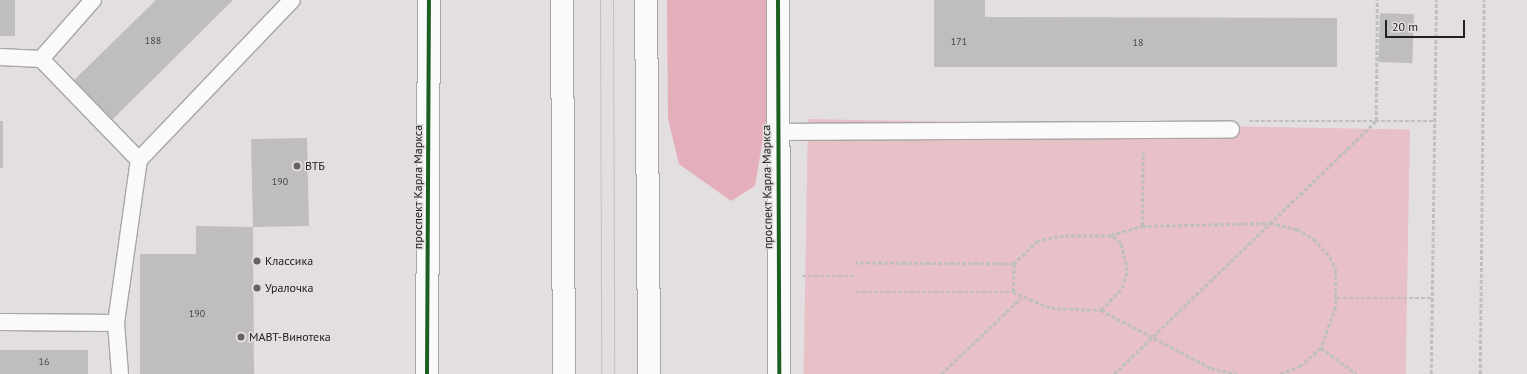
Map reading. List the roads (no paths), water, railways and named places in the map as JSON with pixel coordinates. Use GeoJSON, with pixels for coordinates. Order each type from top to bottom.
{"type":"FeatureCollection","features":[{"type":"Feature","properties":{"kind":"street","name":"проспект Карла Маркса"},"geometry":{"type":"LineString","coordinates":[[427,374],[429,0]]}},
{"type":"Feature","properties":{"kind":"street"},"geometry":{"type":"LineString","coordinates":[[562,0],[564,374]]}},
{"type":"Feature","properties":{"kind":"street"},"geometry":{"type":"LineString","coordinates":[[646,0],[649,374]]}},
{"type":"Feature","properties":{"kind":"street","name":"проспект Карла Маркса"},"geometry":{"type":"LineString","coordinates":[[778,0],[777,132],[779,374]]}},
{"type":"Feature","properties":{"kind":"lane"},"geometry":{"type":"LineString","coordinates":[[41,59],[93,0]]}},
{"type":"Feature","properties":{"kind":"lane"},"geometry":{"type":"LineString","coordinates":[[120,374],[116,323],[139,160],[292,0]]}},
{"type":"Feature","properties":{"kind":"lane"},"geometry":{"type":"LineString","coordinates":[[0,57],[41,59],[139,160]]}},
{"type":"Feature","properties":{"kind":"lane"},"geometry":{"type":"LineString","coordinates":[[777,132],[1231,130]]}},
{"type":"Feature","properties":{"kind":"lane"},"geometry":{"type":"LineString","coordinates":[[0,322],[116,323]]}},
{"type":"Feature","properties":{"kind":"tram line"},"geometry":{"type":"LineString","coordinates":[[600,0],[601,374]]}},
{"type":"Feature","properties":{"kind":"tram line"},"geometry":{"type":"LineString","coordinates":[[613,0],[614,374]]}},
{"type":"Feature","properties":{"kind":"place","name":"ВТБ"},"geometry":{"type":"Point","coordinates":[297,166]}},
{"type":"Feature","properties":{"kind":"place","name":"Классика"},"geometry":{"type":"Point","coordinates":[257,261]}},
{"type":"Feature","properties":{"kind":"place","name":"Уралочка"},"geometry":{"type":"Point","coordinates":[257,288]}},
{"type":"Feature","properties":{"kind":"place","name":"МАВТ-Винотека"},"geometry":{"type":"Point","coordinates":[241,337]}}]}
